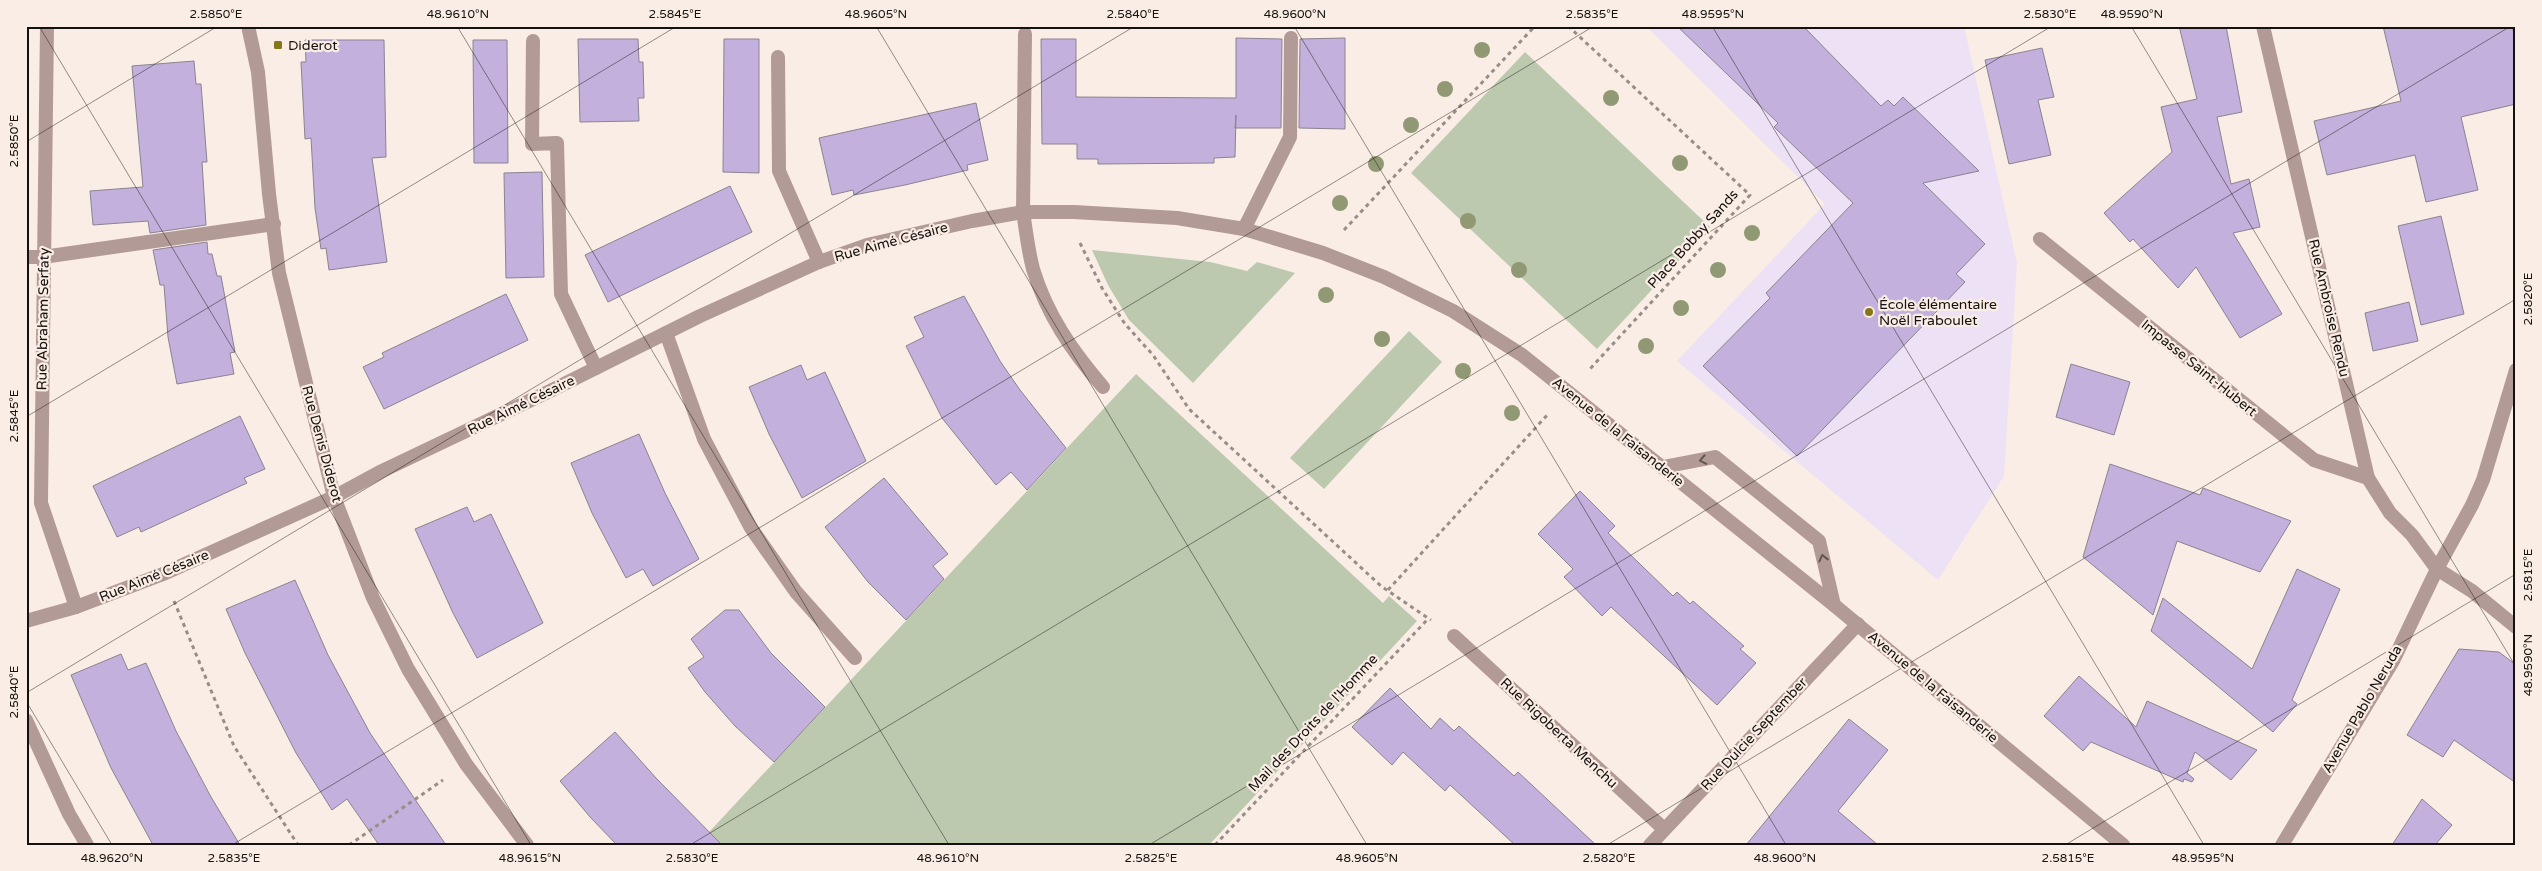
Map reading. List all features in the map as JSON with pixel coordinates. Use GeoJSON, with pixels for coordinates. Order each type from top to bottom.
{"type":"FeatureCollection","features":[{"type":"Feature","properties":{"kind":"street","name":"Rue Abraham Serfaty"},"geometry":{"type":"LineString","coordinates":[[47,26],[41,503],[76,607]]}},
{"type":"Feature","properties":{"kind":"street","name":"Rue Denis Diderot"},"geometry":{"type":"LineString","coordinates":[[248,26],[258,72],[268,194],[274,224],[279,273],[334,497],[372,598],[408,669],[466,764],[527,845]]}},
{"type":"Feature","properties":{"kind":"street","name":"Rue Ambroise Rendu"},"geometry":{"type":"LineString","coordinates":[[2263,26],[2368,478],[2390,513],[2412,535],[2437,569]]}},
{"type":"Feature","properties":{"kind":"street"},"geometry":{"type":"LineString","coordinates":[[1025,34],[1023,212],[1033,269],[1051,314],[1074,354],[1103,387]]}},
{"type":"Feature","properties":{"kind":"street"},"geometry":{"type":"LineString","coordinates":[[1244,229],[1290,137],[1291,38]]}},
{"type":"Feature","properties":{"kind":"street"},"geometry":{"type":"LineString","coordinates":[[533,41],[532,144],[557,143],[561,294],[596,368]]}},
{"type":"Feature","properties":{"kind":"street"},"geometry":{"type":"LineString","coordinates":[[778,57],[779,171],[819,262]]}},
{"type":"Feature","properties":{"kind":"street","name":"Avenue de la Faisanderie"},"geometry":{"type":"LineString","coordinates":[[1023,212],[1074,212],[1177,218],[1244,229],[1323,253],[1384,277],[1453,312],[1522,355],[1569,392],[1858,624],[2123,845]]}},
{"type":"Feature","properties":{"kind":"street","name":"Rue Aimé Césaire"},"geometry":{"type":"LineString","coordinates":[[26,621],[76,607],[162,574],[334,497],[382,471],[666,333],[819,262],[867,245],[972,221],[1023,212]]}},
{"type":"Feature","properties":{"kind":"street"},"geometry":{"type":"LineString","coordinates":[[26,257],[43,257],[274,224]]}},
{"type":"Feature","properties":{"kind":"street","name":"Impasse Saint-Hubert"},"geometry":{"type":"LineString","coordinates":[[2040,239],[2314,460],[2368,478]]}},
{"type":"Feature","properties":{"kind":"street"},"geometry":{"type":"LineString","coordinates":[[666,333],[704,439],[751,528],[796,592],[855,658]]}},
{"type":"Feature","properties":{"kind":"street","name":"Avenue Pablo Neruda"},"geometry":{"type":"LineString","coordinates":[[2282,845],[2393,661],[2437,569],[2472,505],[2483,480],[2516,370]]}},
{"type":"Feature","properties":{"kind":"street"},"geometry":{"type":"LineString","coordinates":[[1663,467],[1714,457],[1819,541],[1834,605]]}},
{"type":"Feature","properties":{"kind":"street"},"geometry":{"type":"LineString","coordinates":[[2437,569],[2472,591],[2516,627]]}},
{"type":"Feature","properties":{"kind":"street","name":"Rue Dulcie September"},"geometry":{"type":"LineString","coordinates":[[1650,845],[1858,624]]}},
{"type":"Feature","properties":{"kind":"street","name":"Rue Rigoberta Menchu"},"geometry":{"type":"LineString","coordinates":[[1454,636],[1664,829]]}},
{"type":"Feature","properties":{"kind":"street"},"geometry":{"type":"LineString","coordinates":[[26,720],[69,814],[87,845]]}},
{"type":"Feature","properties":{"kind":"path"},"geometry":{"type":"LineString","coordinates":[[1323,253],[1535,26]]}},
{"type":"Feature","properties":{"kind":"path","name":"Place Bobby Sands"},"geometry":{"type":"LineString","coordinates":[[1568,26],[1750,195],[1569,392]]}},
{"type":"Feature","properties":{"kind":"path"},"geometry":{"type":"LineString","coordinates":[[1074,212],[1074,234],[1087,253],[1102,288],[1125,324],[1153,355],[1189,409],[1388,590],[1454,636]]}},
{"type":"Feature","properties":{"kind":"path"},"geometry":{"type":"LineString","coordinates":[[1388,590],[1569,392]]}},
{"type":"Feature","properties":{"kind":"path"},"geometry":{"type":"LineString","coordinates":[[162,574],[234,746],[298,845]]}},
{"type":"Feature","properties":{"kind":"path","name":"Mail des Droits de l'Homme"},"geometry":{"type":"LineString","coordinates":[[1215,845],[1429,618]]}},
{"type":"Feature","properties":{"kind":"path"},"geometry":{"type":"LineString","coordinates":[[349,845],[466,764]]}},
{"type":"Feature","properties":{"kind":"shaded area","name":"École élémentaire Noël Fraboulet"},"geometry":{"type":"Polygon","coordinates":[[[1646,26],[1964,26],[2017,263],[2004,476],[1938,580],[1677,361],[1825,204],[1646,26]]]}},
{"type":"Feature","properties":{"kind":"green space"},"geometry":{"type":"Polygon","coordinates":[[[1525,52],[1710,227],[1597,349],[1411,173],[1525,52]]]}},
{"type":"Feature","properties":{"kind":"green space"},"geometry":{"type":"Polygon","coordinates":[[[1092,250],[1210,262],[1247,271],[1257,262],[1295,273],[1193,383],[1129,320],[1108,285],[1092,250]]]}},
{"type":"Feature","properties":{"kind":"green space"},"geometry":{"type":"Polygon","coordinates":[[[1409,331],[1442,362],[1324,489],[1290,458],[1409,331]]]}},
{"type":"Feature","properties":{"kind":"green space"},"geometry":{"type":"Polygon","coordinates":[[[1136,374],[1383,603],[1389,596],[1417,621],[1209,845],[697,845],[1136,374]]]}},
{"type":"Feature","properties":{"kind":"building"},"geometry":{"type":"Polygon","coordinates":[[[1677,26],[1803,26],[1881,106],[1888,100],[1894,106],[1903,97],[1979,171],[1923,183],[1985,244],[1956,274],[1965,282],[1797,456],[1703,366],[1770,298],[1766,293],[1853,203],[1774,127],[1778,123],[1677,26]]]}},
{"type":"Feature","properties":{"kind":"building"},"geometry":{"type":"Polygon","coordinates":[[[2179,26],[2226,26],[2242,112],[2217,117],[2231,184],[2249,179],[2260,227],[2233,233],[2282,314],[2240,338],[2196,267],[2178,288],[2133,239],[2130,242],[2104,213],[2172,152],[2161,107],[2197,99],[2179,26]]]}},
{"type":"Feature","properties":{"kind":"building"},"geometry":{"type":"Polygon","coordinates":[[[2383,26],[2512,26],[2516,41],[2516,104],[2461,117],[2478,190],[2426,202],[2415,155],[2327,175],[2314,121],[2401,101],[2383,26]]]}},
{"type":"Feature","properties":{"kind":"building"},"geometry":{"type":"Polygon","coordinates":[[[1236,38],[1282,39],[1281,128],[1236,128],[1235,157],[1214,158],[1214,163],[1098,164],[1098,159],[1077,159],[1077,144],[1042,144],[1041,39],[1076,39],[1076,97],[1236,98],[1236,38]]]}},
{"type":"Feature","properties":{"kind":"building"},"geometry":{"type":"Polygon","coordinates":[[[1345,38],[1345,129],[1299,128],[1300,39],[1345,38]]]}},
{"type":"Feature","properties":{"kind":"building"},"geometry":{"type":"Polygon","coordinates":[[[578,39],[638,39],[639,62],[643,62],[644,98],[638,98],[639,121],[580,122],[578,39]]]}},
{"type":"Feature","properties":{"kind":"building"},"geometry":{"type":"Polygon","coordinates":[[[724,39],[759,39],[759,173],[723,172],[724,39]]]}},
{"type":"Feature","properties":{"kind":"building"},"geometry":{"type":"Polygon","coordinates":[[[305,40],[384,40],[386,157],[372,158],[387,262],[329,270],[326,248],[321,249],[315,208],[311,138],[305,139],[301,62],[306,62],[305,40]]]}},
{"type":"Feature","properties":{"kind":"building"},"geometry":{"type":"Polygon","coordinates":[[[473,40],[507,40],[508,163],[474,163],[473,40]]]}},
{"type":"Feature","properties":{"kind":"building"},"geometry":{"type":"Polygon","coordinates":[[[2042,48],[2054,97],[2038,100],[2051,155],[2009,164],[1985,60],[2042,48]]]}},
{"type":"Feature","properties":{"kind":"building"},"geometry":{"type":"Polygon","coordinates":[[[194,61],[196,84],[201,84],[207,162],[202,162],[206,225],[150,233],[148,221],[93,225],[90,191],[143,187],[132,66],[194,61]]]}},
{"type":"Feature","properties":{"kind":"building"},"geometry":{"type":"Polygon","coordinates":[[[976,103],[988,160],[967,165],[968,170],[905,185],[854,195],[853,190],[832,195],[819,138],[976,103]]]}},
{"type":"Feature","properties":{"kind":"building"},"geometry":{"type":"Polygon","coordinates":[[[542,172],[544,277],[506,278],[504,173],[542,172]]]}},
{"type":"Feature","properties":{"kind":"building"},"geometry":{"type":"Polygon","coordinates":[[[730,186],[752,232],[608,302],[585,255],[730,186]]]}},
{"type":"Feature","properties":{"kind":"building"},"geometry":{"type":"Polygon","coordinates":[[[2441,216],[2464,314],[2421,325],[2398,226],[2441,216]]]}},
{"type":"Feature","properties":{"kind":"building"},"geometry":{"type":"Polygon","coordinates":[[[207,242],[208,254],[212,254],[217,276],[221,276],[235,352],[230,353],[234,374],[177,384],[168,337],[164,285],[160,285],[153,250],[207,242]]]}},
{"type":"Feature","properties":{"kind":"building"},"geometry":{"type":"Polygon","coordinates":[[[506,294],[528,340],[384,409],[363,367],[384,357],[382,353],[506,294]]]}},
{"type":"Feature","properties":{"kind":"building"},"geometry":{"type":"Polygon","coordinates":[[[964,296],[1000,361],[1020,390],[1066,448],[1027,490],[1011,472],[996,485],[942,418],[906,346],[924,337],[914,317],[964,296]]]}},
{"type":"Feature","properties":{"kind":"building"},"geometry":{"type":"Polygon","coordinates":[[[2409,302],[2418,341],[2373,351],[2365,313],[2409,302]]]}},
{"type":"Feature","properties":{"kind":"building"},"geometry":{"type":"Polygon","coordinates":[[[2071,364],[2130,382],[2114,435],[2056,417],[2071,364]]]}},
{"type":"Feature","properties":{"kind":"building"},"geometry":{"type":"Polygon","coordinates":[[[801,365],[807,380],[825,372],[866,461],[802,498],[769,434],[749,387],[801,365]]]}},
{"type":"Feature","properties":{"kind":"building"},"geometry":{"type":"Polygon","coordinates":[[[240,416],[265,469],[244,478],[247,483],[141,532],[139,527],[117,537],[93,486],[240,416]]]}},
{"type":"Feature","properties":{"kind":"building"},"geometry":{"type":"Polygon","coordinates":[[[639,434],[665,493],[699,559],[653,586],[643,569],[626,578],[592,513],[571,463],[639,434]]]}},
{"type":"Feature","properties":{"kind":"building"},"geometry":{"type":"Polygon","coordinates":[[[2110,464],[2200,495],[2203,488],[2291,521],[2260,572],[2177,541],[2153,615],[2083,557],[2110,464]]]}},
{"type":"Feature","properties":{"kind":"building"},"geometry":{"type":"Polygon","coordinates":[[[884,478],[948,554],[933,566],[944,579],[906,620],[868,582],[825,527],[884,478]]]}},
{"type":"Feature","properties":{"kind":"building"},"geometry":{"type":"Polygon","coordinates":[[[1580,491],[1615,526],[1608,533],[1673,596],[1677,592],[1690,604],[1693,601],[1744,646],[1740,649],[1756,663],[1717,705],[1611,607],[1602,616],[1564,577],[1573,569],[1538,534],[1580,491]]]}},
{"type":"Feature","properties":{"kind":"building"},"geometry":{"type":"Polygon","coordinates":[[[467,507],[474,522],[491,514],[543,623],[477,658],[453,613],[415,529],[467,507]]]}},
{"type":"Feature","properties":{"kind":"building"},"geometry":{"type":"Polygon","coordinates":[[[2297,569],[2340,589],[2292,700],[2297,704],[2273,732],[2151,631],[2163,598],[2252,669],[2297,569]]]}},
{"type":"Feature","properties":{"kind":"building"},"geometry":{"type":"Polygon","coordinates":[[[295,580],[328,655],[370,733],[446,845],[379,845],[347,799],[332,810],[296,753],[245,653],[226,609],[295,580]]]}},
{"type":"Feature","properties":{"kind":"building"},"geometry":{"type":"Polygon","coordinates":[[[725,610],[739,610],[771,653],[825,707],[774,762],[735,726],[705,692],[688,668],[704,657],[691,639],[725,610]]]}},
{"type":"Feature","properties":{"kind":"building"},"geometry":{"type":"Polygon","coordinates":[[[2459,649],[2499,652],[2516,665],[2516,783],[2454,740],[2443,757],[2407,735],[2459,649]]]}},
{"type":"Feature","properties":{"kind":"building"},"geometry":{"type":"Polygon","coordinates":[[[121,654],[128,670],[146,663],[176,731],[211,797],[240,845],[153,845],[111,768],[71,675],[121,654]]]}},
{"type":"Feature","properties":{"kind":"building"},"geometry":{"type":"Polygon","coordinates":[[[2079,676],[2136,727],[2147,701],[2257,750],[2231,780],[2195,752],[2187,773],[2194,779],[2192,782],[2184,779],[2183,782],[2091,742],[2083,751],[2044,716],[2079,676]]]}},
{"type":"Feature","properties":{"kind":"building"},"geometry":{"type":"Polygon","coordinates":[[[1390,688],[1431,729],[1440,718],[1454,731],[1459,726],[1514,776],[1518,772],[1596,845],[1515,845],[1450,785],[1445,791],[1403,752],[1392,765],[1352,727],[1390,688]]]}},
{"type":"Feature","properties":{"kind":"building"},"geometry":{"type":"Polygon","coordinates":[[[1849,719],[1888,750],[1838,811],[1878,845],[1746,845],[1849,719]]]}},
{"type":"Feature","properties":{"kind":"building"},"geometry":{"type":"Polygon","coordinates":[[[615,732],[656,778],[722,845],[617,845],[590,817],[560,781],[615,732]]]}},
{"type":"Feature","properties":{"kind":"building"},"geometry":{"type":"Polygon","coordinates":[[[2422,799],[2452,825],[2435,845],[2392,845],[2422,799]]]}},
{"type":"Feature","properties":{"kind":"place","name":"Diderot"},"geometry":{"type":"Point","coordinates":[278,45]}},
{"type":"Feature","properties":{"kind":"place","name":"École élémentaire Noël Fraboulet"},"geometry":{"type":"Point","coordinates":[1869,312]}}]}
